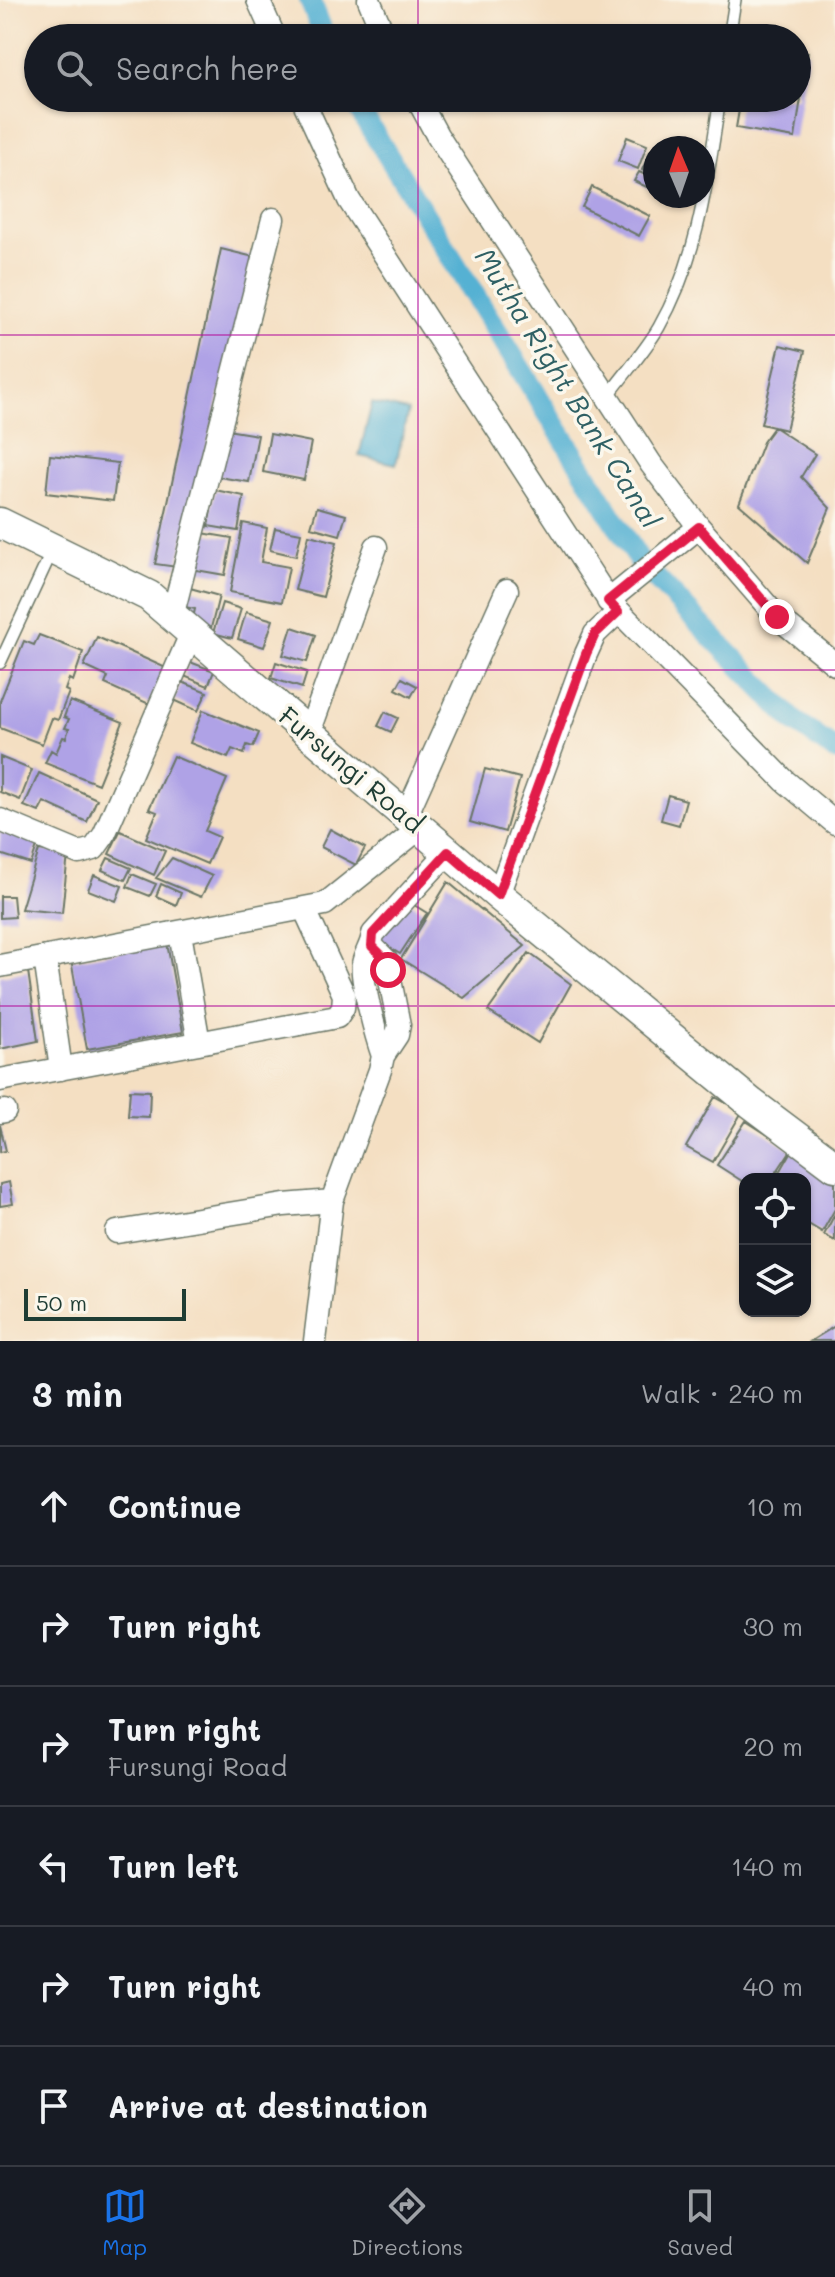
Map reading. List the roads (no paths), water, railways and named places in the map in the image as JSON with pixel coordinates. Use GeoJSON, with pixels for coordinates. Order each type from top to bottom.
{"type":"FeatureCollection","features":[{"type":"Feature","properties":{"kind":"street"},"geometry":{"type":"LineString","coordinates":[[258,0],[269,24]]}},
{"type":"Feature","properties":{"kind":"street"},"geometry":{"type":"LineString","coordinates":[[369,0],[379,24]]}},
{"type":"Feature","properties":{"kind":"street"},"geometry":{"type":"LineString","coordinates":[[308,112],[349,200],[616,601],[785,781],[835,823]]}},
{"type":"Feature","properties":{"kind":"street"},"geometry":{"type":"LineString","coordinates":[[425,112],[694,531],[777,617],[835,664]]}},
{"type":"Feature","properties":{"kind":"street"},"geometry":{"type":"LineString","coordinates":[[0,820],[79,853],[94,849],[104,835],[181,625],[273,219]]}},
{"type":"Feature","properties":{"kind":"street","name":"Fursungi Road"},"geometry":{"type":"LineString","coordinates":[[0,523],[149,596],[498,895],[751,1103],[835,1166]]}},
{"type":"Feature","properties":{"kind":"street"},"geometry":{"type":"LineString","coordinates":[[498,895],[595,634],[616,601],[694,531]]}},
{"type":"Feature","properties":{"kind":"street"},"geometry":{"type":"LineString","coordinates":[[309,733],[376,547]]}},
{"type":"Feature","properties":{"kind":"street"},"geometry":{"type":"LineString","coordinates":[[0,966],[325,904],[342,893],[413,822],[507,590]]}},
{"type":"Feature","properties":{"kind":"street"},"geometry":{"type":"LineString","coordinates":[[315,1341],[332,1201],[383,1056],[397,1035],[399,1025],[386,960],[372,946],[373,934],[448,852]]}},
{"type":"Feature","properties":{"kind":"street"},"geometry":{"type":"LineString","coordinates":[[0,1080],[337,1017],[343,1008],[344,995],[304,908]]}},
{"type":"Feature","properties":{"kind":"street"},"geometry":{"type":"LineString","coordinates":[[180,933],[199,1043]]}},
{"type":"Feature","properties":{"kind":"street"},"geometry":{"type":"LineString","coordinates":[[45,958],[61,1069]]}},
{"type":"Feature","properties":{"kind":"street"},"geometry":{"type":"LineString","coordinates":[[117,1232],[284,1205],[332,1201]]}},
{"type":"Feature","properties":{"kind":"lane"},"geometry":{"type":"LineString","coordinates":[[731,24],[735,0]]}},
{"type":"Feature","properties":{"kind":"lane"},"geometry":{"type":"LineString","coordinates":[[608,396],[658,328],[679,284],[706,195],[718,112]]}},
{"type":"Feature","properties":{"kind":"lane"},"geometry":{"type":"LineString","coordinates":[[0,663],[52,551]]}},
{"type":"Feature","properties":{"kind":"water"},"geometry":{"type":"Polygon","coordinates":[[[372,403],[408,411],[396,464],[359,456],[372,403]]]}},
{"type":"Feature","properties":{"kind":"waterway","name":"Mutha Right Bank Canal"},"geometry":{"type":"LineString","coordinates":[[310,0],[319,24]]}},
{"type":"Feature","properties":{"kind":"waterway","name":"Mutha Right Bank Canal"},"geometry":{"type":"LineString","coordinates":[[361,112],[641,563],[793,720],[835,750]]}}]}
